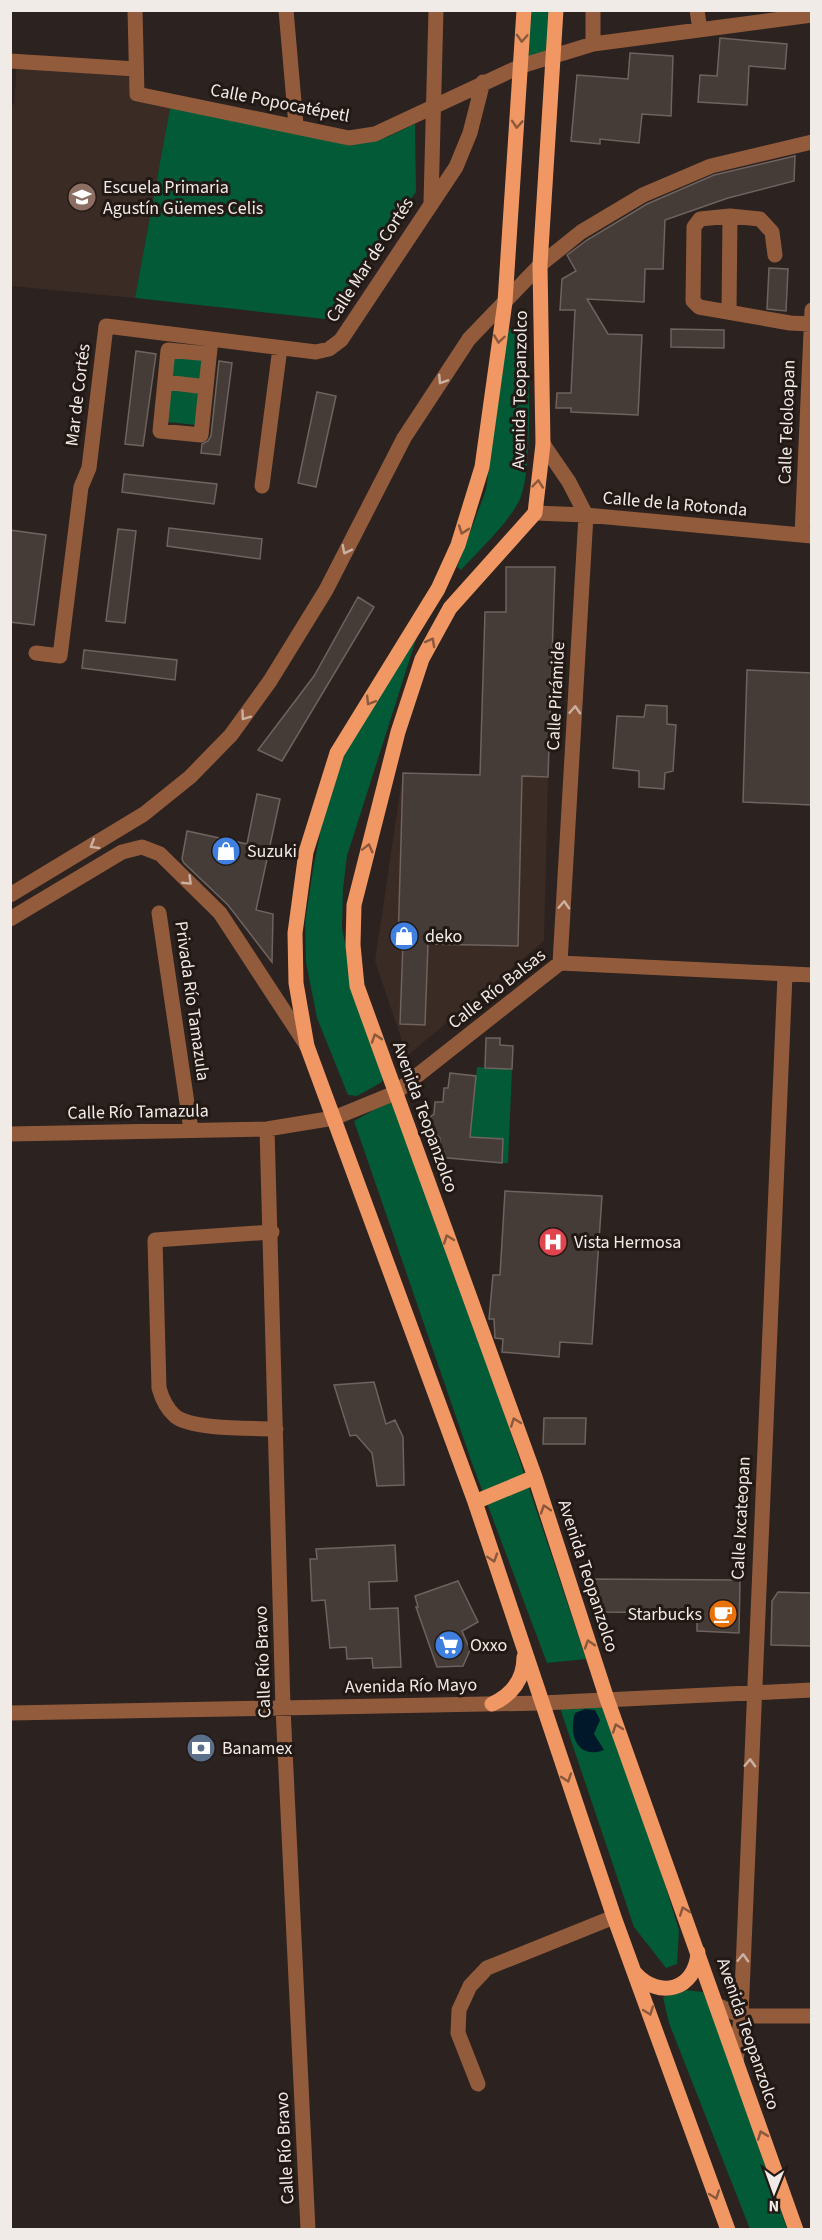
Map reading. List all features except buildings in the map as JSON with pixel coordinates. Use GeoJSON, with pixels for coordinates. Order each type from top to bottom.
{"type":"FeatureCollection","features":[{"type":"Feature","properties":{"kind":"main road","name":"Avenida Teopanzolco"},"geometry":{"type":"LineString","coordinates":[[524,10],[505,302],[482,467],[458,545],[438,589],[337,753],[306,852],[295,933],[296,983],[307,1046],[475,1502],[614,1917],[728,2229]]}},
{"type":"Feature","properties":{"kind":"main road","name":"Avenida Teopanzolco"},"geometry":{"type":"LineString","coordinates":[[556,10],[540,265],[543,444],[535,513],[450,608],[422,659],[398,732],[354,905],[353,945],[357,986],[535,1477],[607,1699],[796,2229]]}},
{"type":"Feature","properties":{"kind":"main road"},"geometry":{"type":"LineString","coordinates":[[475,1502],[535,1477]]}},
{"type":"Feature","properties":{"kind":"main road"},"geometry":{"type":"LineString","coordinates":[[492,1704],[502,1699],[518,1683],[522,1673],[524,1651]]}},
{"type":"Feature","properties":{"kind":"main road"},"geometry":{"type":"LineString","coordinates":[[635,1973],[649,1986],[658,1989],[676,1987],[695,1968],[698,1950]]}},
{"type":"Feature","properties":{"kind":"street","name":"Calle Popocatépetl"},"geometry":{"type":"LineString","coordinates":[[135,10],[137,94],[296,125],[349,138],[375,134],[521,66]]}},
{"type":"Feature","properties":{"kind":"street"},"geometry":{"type":"LineString","coordinates":[[286,10],[296,125]]}},
{"type":"Feature","properties":{"kind":"street"},"geometry":{"type":"LineString","coordinates":[[431,202],[436,10]]}},
{"type":"Feature","properties":{"kind":"street"},"geometry":{"type":"LineString","coordinates":[[593,10],[593,44]]}},
{"type":"Feature","properties":{"kind":"street"},"geometry":{"type":"LineString","coordinates":[[697,10],[700,30]]}},
{"type":"Feature","properties":{"kind":"street"},"geometry":{"type":"LineString","coordinates":[[521,66],[593,44],[812,15]]}},
{"type":"Feature","properties":{"kind":"street"},"geometry":{"type":"LineString","coordinates":[[10,61],[136,69]]}},
{"type":"Feature","properties":{"kind":"street","name":"Calle Mar de Cortés"},"geometry":{"type":"LineString","coordinates":[[106,326],[210,347],[280,348],[316,352],[329,349],[341,340],[456,167],[470,133],[483,82]]}},
{"type":"Feature","properties":{"kind":"street"},"geometry":{"type":"LineString","coordinates":[[10,895],[144,814],[190,777],[231,735],[270,681],[326,590],[404,438],[469,339],[540,265],[581,232],[643,195],[711,166],[812,142]]}},
{"type":"Feature","properties":{"kind":"street"},"geometry":{"type":"LineString","coordinates":[[729,312],[730,216]]}},
{"type":"Feature","properties":{"kind":"street"},"geometry":{"type":"LineString","coordinates":[[775,255],[772,232],[760,219],[730,216],[700,219],[694,227],[693,301],[699,307],[790,323],[811,324]]}},
{"type":"Feature","properties":{"kind":"street","name":"Calle Teloloapan"},"geometry":{"type":"LineString","coordinates":[[807,536],[812,310]]}},
{"type":"Feature","properties":{"kind":"street","name":"Mar de Cortés"},"geometry":{"type":"LineString","coordinates":[[36,653],[60,656],[81,486],[89,468],[106,326]]}},
{"type":"Feature","properties":{"kind":"street"},"geometry":{"type":"LineString","coordinates":[[210,347],[201,435],[160,431],[168,350],[210,347]]}},
{"type":"Feature","properties":{"kind":"street"},"geometry":{"type":"LineString","coordinates":[[262,486],[280,348]]}},
{"type":"Feature","properties":{"kind":"street"},"geometry":{"type":"LineString","coordinates":[[165,382],[206,387]]}},
{"type":"Feature","properties":{"kind":"street"},"geometry":{"type":"LineString","coordinates":[[543,444],[569,482],[586,515]]}},
{"type":"Feature","properties":{"kind":"street","name":"Calle de la Rotonda"},"geometry":{"type":"LineString","coordinates":[[535,513],[586,515],[807,536]]}},
{"type":"Feature","properties":{"kind":"street","name":"Calle Pirámide"},"geometry":{"type":"LineString","coordinates":[[560,963],[586,515]]}},
{"type":"Feature","properties":{"kind":"street"},"geometry":{"type":"LineString","coordinates":[[10,919],[122,852],[142,847],[160,854],[220,913],[307,1046]]}},
{"type":"Feature","properties":{"kind":"street","name":"Privada Río Tamazula"},"geometry":{"type":"LineString","coordinates":[[159,913],[191,1130]]}},
{"type":"Feature","properties":{"kind":"street","name":"Calle Río Balsas"},"geometry":{"type":"LineString","coordinates":[[334,1118],[395,1093],[560,963],[812,975]]}},
{"type":"Feature","properties":{"kind":"street","name":"Calle Ixcateopan"},"geometry":{"type":"LineString","coordinates":[[736,2062],[741,2016],[784,975]]}},
{"type":"Feature","properties":{"kind":"street","name":"Calle Río Tamazula"},"geometry":{"type":"LineString","coordinates":[[10,1134],[267,1129],[334,1118]]}},
{"type":"Feature","properties":{"kind":"street","name":"Calle Río Bravo"},"geometry":{"type":"LineString","coordinates":[[267,1129],[272,1232],[283,1708],[308,2229]]}},
{"type":"Feature","properties":{"kind":"street"},"geometry":{"type":"LineString","coordinates":[[272,1232],[155,1240],[159,1388],[164,1403],[176,1417],[192,1423],[276,1430]]}},
{"type":"Feature","properties":{"kind":"street","name":"Avenida Río Mayo"},"geometry":{"type":"LineString","coordinates":[[10,1713],[492,1704],[812,1690]]}},
{"type":"Feature","properties":{"kind":"street"},"geometry":{"type":"LineString","coordinates":[[478,2084],[458,2033],[459,2010],[470,1986],[487,1968],[614,1917]]}},
{"type":"Feature","properties":{"kind":"street"},"geometry":{"type":"LineString","coordinates":[[717,2005],[741,2016],[812,2016]]}},
{"type":"Feature","properties":{"kind":"shaded area","name":"Escuela Primaria Agustín Güemes Celis"},"geometry":{"type":"Polygon","coordinates":[[[17,61],[127,67],[132,101],[170,108],[135,298],[11,286],[10,105],[14,105],[17,61]]]}},
{"type":"Feature","properties":{"kind":"shaded area"},"geometry":{"type":"Polygon","coordinates":[[[403,773],[548,777],[544,941],[407,1056],[375,961],[403,773]]]}},
{"type":"Feature","properties":{"kind":"green space"},"geometry":{"type":"Polygon","coordinates":[[[524,11],[556,11],[552,56],[521,66],[524,11]]]}},
{"type":"Feature","properties":{"kind":"green space"},"geometry":{"type":"Polygon","coordinates":[[[170,108],[385,138],[415,124],[416,192],[325,319],[135,298],[170,108]]]}},
{"type":"Feature","properties":{"kind":"green space"},"geometry":{"type":"Polygon","coordinates":[[[512,327],[520,327],[528,336],[528,448],[523,490],[518,503],[506,521],[461,570],[457,567],[486,490],[508,331],[512,327]]]}},
{"type":"Feature","properties":{"kind":"green space"},"geometry":{"type":"Polygon","coordinates":[[[173,354],[204,357],[202,381],[171,377],[173,354]]]}},
{"type":"Feature","properties":{"kind":"green space"},"geometry":{"type":"Polygon","coordinates":[[[170,388],[201,391],[197,425],[166,422],[170,388]]]}},
{"type":"Feature","properties":{"kind":"green space"},"geometry":{"type":"Polygon","coordinates":[[[418,633],[347,856],[342,928],[350,969],[384,1074],[382,1082],[357,1096],[348,1095],[317,1018],[306,962],[305,923],[313,869],[321,829],[345,752],[418,633]]]}},
{"type":"Feature","properties":{"kind":"green space"},"geometry":{"type":"Polygon","coordinates":[[[477,1067],[512,1069],[508,1163],[502,1163],[503,1139],[470,1137],[477,1067]]]}},
{"type":"Feature","properties":{"kind":"green space"},"geometry":{"type":"Polygon","coordinates":[[[393,1099],[492,1377],[586,1659],[547,1663],[473,1466],[354,1121],[393,1099]]]}},
{"type":"Feature","properties":{"kind":"green space"},"geometry":{"type":"Polygon","coordinates":[[[602,1705],[656,1856],[679,1930],[677,1964],[666,1968],[634,1927],[560,1708],[602,1705]]]}},
{"type":"Feature","properties":{"kind":"green space"},"geometry":{"type":"Polygon","coordinates":[[[685,1990],[703,1992],[712,2013],[787,2229],[750,2229],[669,2023],[663,1997],[685,1990]]]}},
{"type":"Feature","properties":{"kind":"water"},"geometry":{"type":"Polygon","coordinates":[[[585,1709],[595,1710],[600,1720],[594,1734],[604,1750],[588,1752],[577,1744],[573,1721],[575,1713],[585,1709]]]}},
{"type":"Feature","properties":{"kind":"place","name":"Escuela Primaria Agustín Güemes Celis"},"geometry":{"type":"Point","coordinates":[82,197]}},
{"type":"Feature","properties":{"kind":"place","name":"Suzuki"},"geometry":{"type":"Point","coordinates":[226,851]}},
{"type":"Feature","properties":{"kind":"place","name":"deko"},"geometry":{"type":"Point","coordinates":[404,936]}},
{"type":"Feature","properties":{"kind":"place","name":"Vista Hermosa"},"geometry":{"type":"Point","coordinates":[553,1242]}},
{"type":"Feature","properties":{"kind":"place","name":"Starbucks"},"geometry":{"type":"Point","coordinates":[723,1614]}},
{"type":"Feature","properties":{"kind":"place","name":"Oxxo"},"geometry":{"type":"Point","coordinates":[449,1645]}},
{"type":"Feature","properties":{"kind":"place","name":"Banamex"},"geometry":{"type":"Point","coordinates":[201,1748]}}]}
